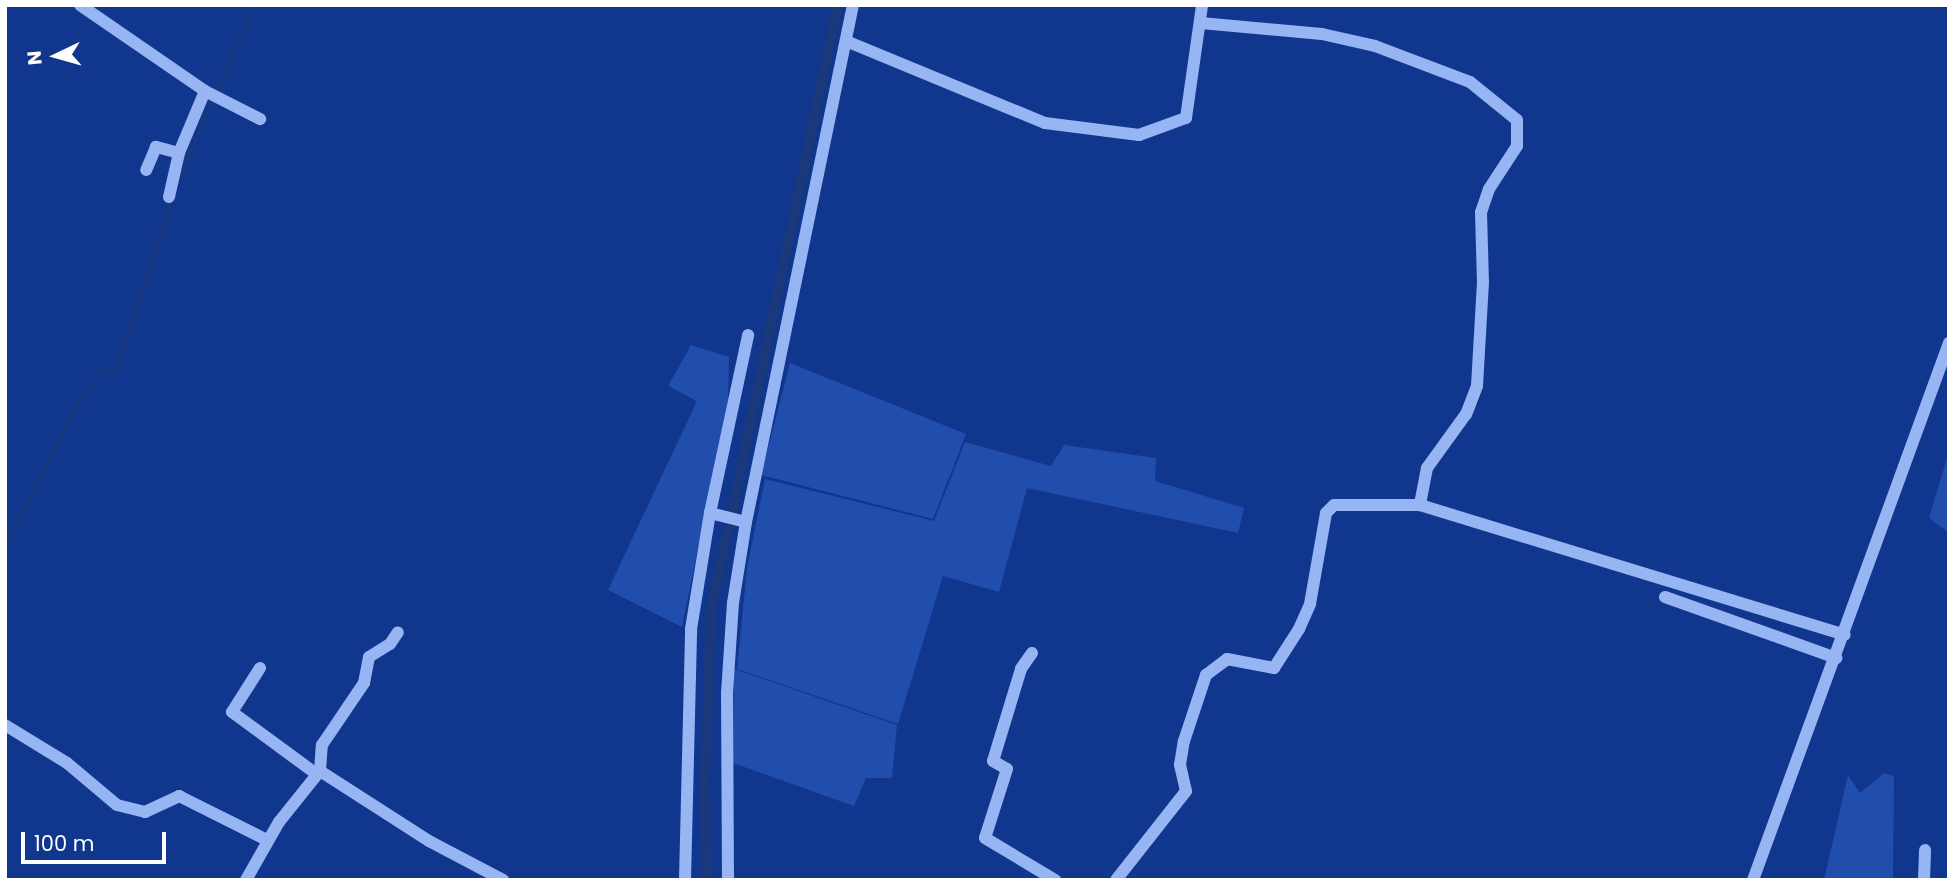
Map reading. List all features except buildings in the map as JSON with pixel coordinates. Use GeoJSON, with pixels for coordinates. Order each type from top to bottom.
{"type":"FeatureCollection","features":[{"type":"Feature","properties":{"kind":"street"},"geometry":{"type":"LineString","coordinates":[[80,5],[211,95],[260,119]]}},
{"type":"Feature","properties":{"kind":"street"},"geometry":{"type":"LineString","coordinates":[[728,880],[729,652],[741,521],[853,5]]}},
{"type":"Feature","properties":{"kind":"street"},"geometry":{"type":"LineString","coordinates":[[846,41],[1045,123],[1139,135],[1186,118],[1202,5]]}},
{"type":"Feature","properties":{"kind":"street"},"geometry":{"type":"LineString","coordinates":[[1200,23],[1322,34],[1375,46],[1470,82],[1517,120],[1517,146],[1489,189],[1481,212],[1483,282],[1477,386],[1466,414],[1427,468],[1420,505]]}},
{"type":"Feature","properties":{"kind":"street"},"geometry":{"type":"LineString","coordinates":[[169,197],[179,153],[211,95]]}},
{"type":"Feature","properties":{"kind":"street"},"geometry":{"type":"LineString","coordinates":[[146,170],[156,147],[179,153]]}},
{"type":"Feature","properties":{"kind":"street"},"geometry":{"type":"LineString","coordinates":[[685,880],[686,690],[714,514],[748,335]]}},
{"type":"Feature","properties":{"kind":"street"},"geometry":{"type":"LineString","coordinates":[[1753,880],[1845,635],[1949,343]]}},
{"type":"Feature","properties":{"kind":"street"},"geometry":{"type":"LineString","coordinates":[[1116,880],[1186,791],[1180,765],[1184,741],[1206,675],[1227,659],[1274,668],[1299,629],[1310,604],[1328,508],[1344,503],[1420,505],[1845,635]]}},
{"type":"Feature","properties":{"kind":"street"},"geometry":{"type":"LineString","coordinates":[[714,514],[741,521]]}},
{"type":"Feature","properties":{"kind":"street"},"geometry":{"type":"LineString","coordinates":[[1665,597],[1836,658]]}},
{"type":"Feature","properties":{"kind":"street"},"geometry":{"type":"LineString","coordinates":[[246,880],[267,840],[318,772],[322,745],[364,683],[369,657],[390,644],[398,632]]}},
{"type":"Feature","properties":{"kind":"street"},"geometry":{"type":"LineString","coordinates":[[1032,653],[1021,669],[993,761],[1007,769],[985,838],[1055,880]]}},
{"type":"Feature","properties":{"kind":"street"},"geometry":{"type":"LineString","coordinates":[[260,668],[232,712],[318,772],[429,841],[503,880]]}},
{"type":"Feature","properties":{"kind":"street"},"geometry":{"type":"LineString","coordinates":[[5,725],[67,763],[117,805],[145,812],[179,796],[267,840]]}},
{"type":"Feature","properties":{"kind":"street"},"geometry":{"type":"LineString","coordinates":[[1924,880],[1925,850]]}},
{"type":"Feature","properties":{"kind":"shaded area"},"geometry":{"type":"Polygon","coordinates":[[[691,345],[729,357],[728,401],[682,627],[608,590],[697,401],[668,386],[691,345]]]}},
{"type":"Feature","properties":{"kind":"shaded area"},"geometry":{"type":"Polygon","coordinates":[[[790,363],[966,434],[933,519],[761,475],[790,363]]]}},
{"type":"Feature","properties":{"kind":"shaded area"},"geometry":{"type":"Polygon","coordinates":[[[965,442],[1051,466],[1064,445],[1156,458],[1155,481],[1244,508],[1238,533],[1027,488],[999,592],[943,576],[898,724],[737,669],[747,568],[765,479],[934,521],[965,442]]]}},
{"type":"Feature","properties":{"kind":"shaded area"},"geometry":{"type":"Polygon","coordinates":[[[1949,451],[1949,533],[1929,518],[1949,451]]]}},
{"type":"Feature","properties":{"kind":"shaded area"},"geometry":{"type":"Polygon","coordinates":[[[734,669],[897,725],[892,778],[866,778],[854,806],[733,763],[734,669]]]}},
{"type":"Feature","properties":{"kind":"shaded area"},"geometry":{"type":"Polygon","coordinates":[[[1884,773],[1894,776],[1893,878],[1824,880],[1848,775],[1860,793],[1884,773]]]}},
{"type":"Feature","properties":{"kind":"waterway"},"geometry":{"type":"LineString","coordinates":[[216,91],[254,5]]}},
{"type":"Feature","properties":{"kind":"waterway"},"geometry":{"type":"LineString","coordinates":[[707,880],[705,781],[711,610],[838,5]]}},
{"type":"Feature","properties":{"kind":"waterway"},"geometry":{"type":"LineString","coordinates":[[179,178],[212,100]]}},
{"type":"Feature","properties":{"kind":"waterway"},"geometry":{"type":"LineString","coordinates":[[5,544],[74,409],[100,370],[115,371],[171,201]]}}]}
